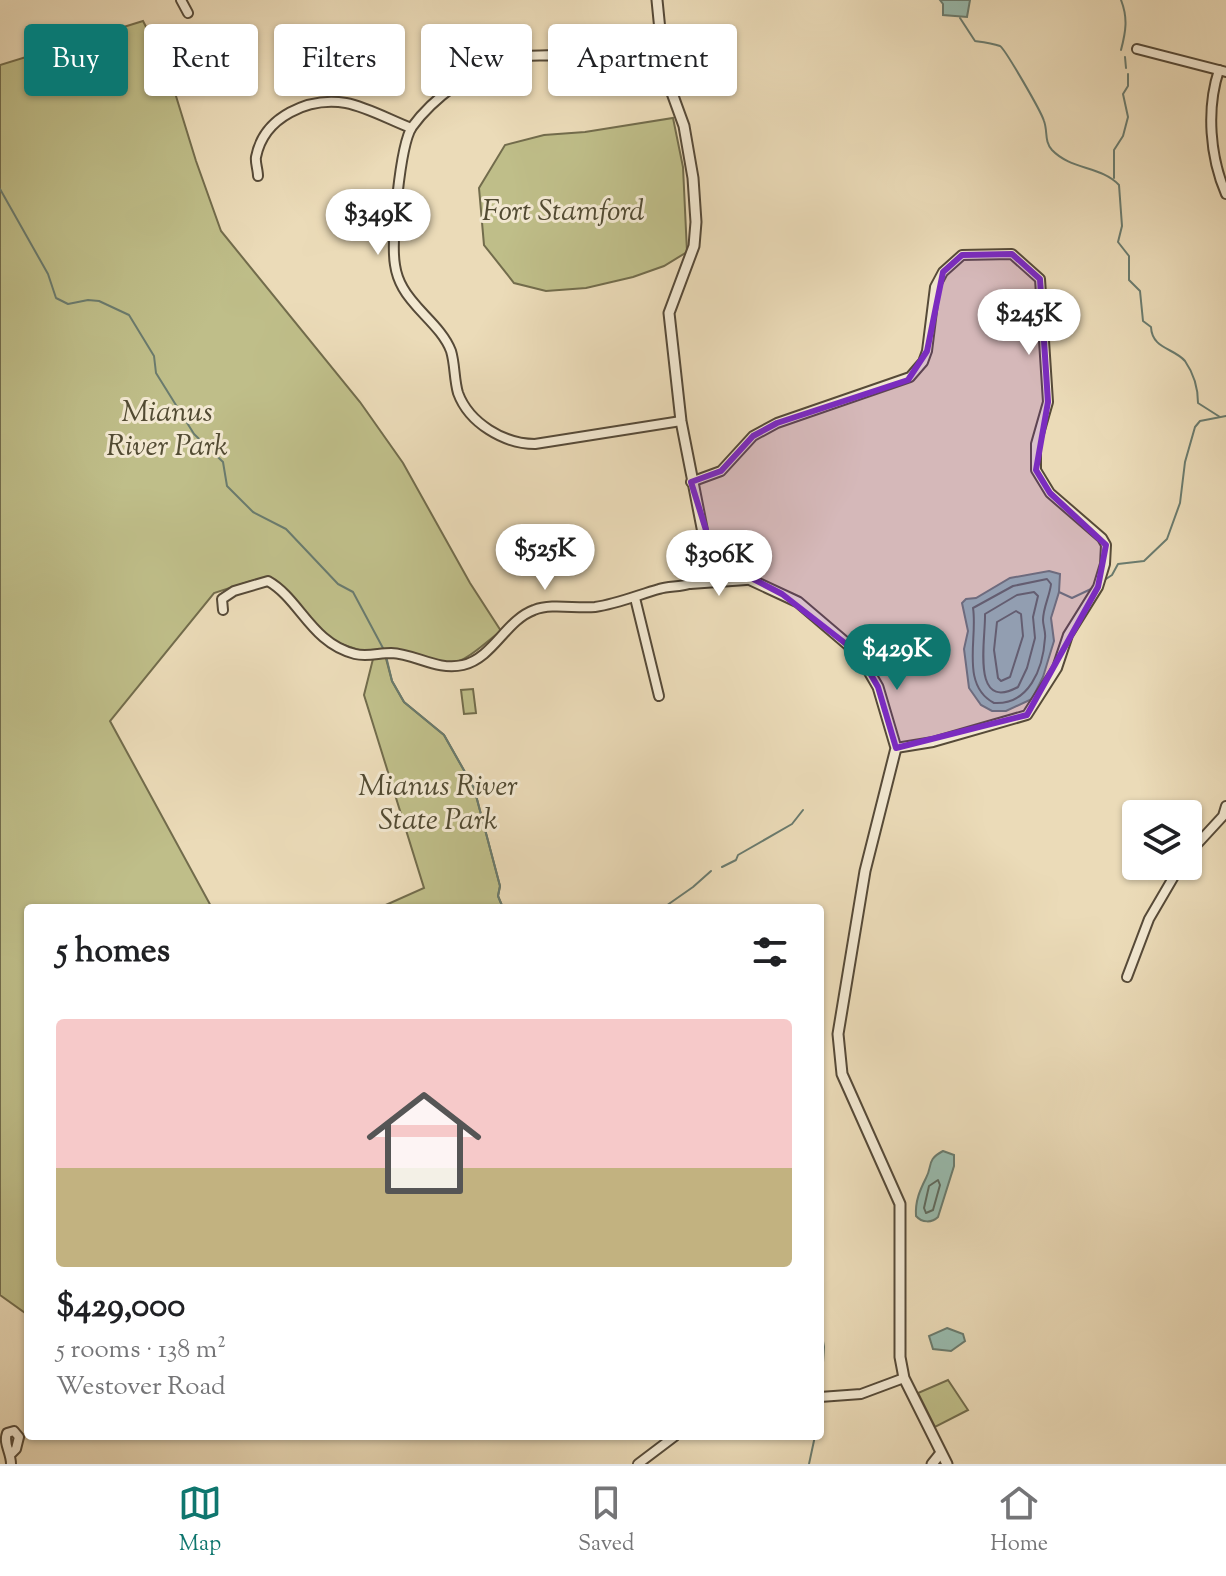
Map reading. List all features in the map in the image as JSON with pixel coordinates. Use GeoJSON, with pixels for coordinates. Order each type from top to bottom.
{"type":"FeatureCollection","features":[{"type":"Feature","properties":{"kind":"street"},"geometry":{"type":"LineString","coordinates":[[181,0],[188,13]]}},
{"type":"Feature","properties":{"kind":"street"},"geometry":{"type":"LineString","coordinates":[[657,0],[659,24]]}},
{"type":"Feature","properties":{"kind":"street"},"geometry":{"type":"LineString","coordinates":[[1137,49],[1222,71],[1212,91],[1212,131],[1216,172],[1226,194]]}},
{"type":"Feature","properties":{"kind":"street"},"geometry":{"type":"LineString","coordinates":[[548,55],[492,63],[440,98],[411,128],[400,175],[394,246],[395,265],[403,289],[451,351],[459,395],[487,429],[524,444],[681,421]]}},
{"type":"Feature","properties":{"kind":"street"},"geometry":{"type":"LineString","coordinates":[[672,96],[690,148],[696,222],[692,255],[669,313],[681,421],[704,538],[715,559],[725,568],[798,602],[859,654],[878,687],[896,748],[865,871],[838,1034],[842,1074],[900,1204],[900,1357],[904,1378],[947,1464]]}},
{"type":"Feature","properties":{"kind":"street"},"geometry":{"type":"LineString","coordinates":[[258,176],[256,157],[267,133],[284,117],[306,105],[331,102],[348,104],[411,128]]}},
{"type":"Feature","properties":{"kind":"street"},"geometry":{"type":"LineString","coordinates":[[691,482],[721,471],[753,436],[777,423],[910,377],[923,362],[927,351],[935,287],[943,272],[962,255],[1012,254],[1040,279],[1048,402],[1036,444],[1036,470],[1050,493],[1102,538],[1106,545],[1102,576],[1068,635],[1057,668],[1027,715],[933,742],[896,748]]}},
{"type":"Feature","properties":{"kind":"street"},"geometry":{"type":"LineString","coordinates":[[689,584],[715,559]]}},
{"type":"Feature","properties":{"kind":"street"},"geometry":{"type":"LineString","coordinates":[[223,610],[222,599],[228,593],[268,581],[330,642],[358,655],[388,654],[433,665],[463,665],[483,655],[535,609],[596,607],[659,589],[746,580]]}},
{"type":"Feature","properties":{"kind":"street"},"geometry":{"type":"LineString","coordinates":[[635,598],[659,696]]}},
{"type":"Feature","properties":{"kind":"street"},"geometry":{"type":"LineString","coordinates":[[1202,840],[1225,816],[1226,806]]}},
{"type":"Feature","properties":{"kind":"street"},"geometry":{"type":"LineString","coordinates":[[1127,977],[1149,919],[1172,880]]}},
{"type":"Feature","properties":{"kind":"street"},"geometry":{"type":"LineString","coordinates":[[824,1397],[861,1394],[904,1378]]}},
{"type":"Feature","properties":{"kind":"street"},"geometry":{"type":"LineString","coordinates":[[638,1464],[670,1440]]}},
{"type":"Feature","properties":{"kind":"street"},"geometry":{"type":"LineString","coordinates":[[11,1454],[11,1464]]}},
{"type":"Feature","properties":{"kind":"street"},"geometry":{"type":"LineString","coordinates":[[932,1464],[940,1454]]}},
{"type":"Feature","properties":{"kind":"highlighted area"},"geometry":{"type":"Polygon","coordinates":[[[1012,254],[1040,279],[1048,402],[1036,470],[1050,493],[1106,545],[1098,587],[1027,715],[896,748],[878,687],[859,654],[782,594],[715,559],[691,482],[721,471],[753,436],[777,423],[908,380],[927,351],[943,272],[962,255],[1012,254]]]}},
{"type":"Feature","properties":{"kind":"green space","name":"Mianus River Park"},"geometry":{"type":"Polygon","coordinates":[[[143,21],[144,96],[176,96],[221,231],[360,402],[403,463],[470,583],[501,631],[470,655],[450,663],[403,651],[384,651],[392,681],[404,702],[444,735],[474,788],[500,886],[498,896],[501,904],[388,904],[424,888],[364,695],[374,655],[332,641],[269,579],[251,581],[214,593],[110,721],[210,904],[24,904],[24,1312],[0,1295],[0,65],[24,58],[24,96],[128,96],[128,26],[143,21]]]}},
{"type":"Feature","properties":{"kind":"green space","name":"Fort Stamford"},"geometry":{"type":"Polygon","coordinates":[[[673,118],[683,167],[687,252],[664,266],[586,288],[546,291],[514,283],[484,245],[479,188],[505,145],[544,135],[673,118]]]}},
{"type":"Feature","properties":{"kind":"green space"},"geometry":{"type":"Polygon","coordinates":[[[473,689],[476,713],[464,714],[461,690],[473,689]]]}},
{"type":"Feature","properties":{"kind":"green space"},"geometry":{"type":"Polygon","coordinates":[[[948,1380],[968,1410],[935,1427],[918,1393],[948,1380]]]}},
{"type":"Feature","properties":{"kind":"water"},"geometry":{"type":"Polygon","coordinates":[[[940,0],[970,0],[967,17],[943,15],[940,0]]]}},
{"type":"Feature","properties":{"kind":"water"},"geometry":{"type":"Polygon","coordinates":[[[1049,571],[1060,574],[1059,592],[1051,618],[1054,641],[1043,677],[1032,699],[1006,711],[992,711],[981,705],[969,688],[964,649],[968,631],[962,603],[1010,578],[1049,571]]]}},
{"type":"Feature","properties":{"kind":"water"},"geometry":{"type":"Polygon","coordinates":[[[943,1151],[954,1155],[954,1166],[938,1217],[924,1221],[916,1216],[918,1196],[932,1160],[943,1151]]]}},
{"type":"Feature","properties":{"kind":"water"},"geometry":{"type":"Polygon","coordinates":[[[947,1328],[963,1334],[965,1341],[951,1351],[933,1349],[929,1336],[947,1328]]]}},
{"type":"Feature","properties":{"kind":"waterway"},"geometry":{"type":"LineString","coordinates":[[1121,0],[1126,25],[1121,50]]}},
{"type":"Feature","properties":{"kind":"waterway"},"geometry":{"type":"LineString","coordinates":[[960,18],[975,41],[997,45],[1003,50],[1041,115],[1052,150],[1068,161],[1104,174],[1119,185],[1122,226],[1118,242],[1129,256],[1129,280],[1140,291],[1143,321],[1151,327],[1159,344],[1185,361],[1195,381],[1198,403],[1220,417]]}},
{"type":"Feature","properties":{"kind":"waterway"},"geometry":{"type":"LineString","coordinates":[[1125,57],[1126,68]]}},
{"type":"Feature","properties":{"kind":"waterway"},"geometry":{"type":"LineString","coordinates":[[1114,178],[1114,150],[1123,136],[1128,117],[1123,94],[1128,86],[1128,74]]}},
{"type":"Feature","properties":{"kind":"waterway"},"geometry":{"type":"LineString","coordinates":[[0,189],[48,274],[56,298],[68,304],[99,301],[129,315],[154,356],[156,373],[194,434],[223,462],[227,486],[253,512],[286,529],[338,584],[353,592],[384,650]]}},
{"type":"Feature","properties":{"kind":"waterway"},"geometry":{"type":"LineString","coordinates":[[1106,579],[1118,564],[1144,561],[1167,539],[1180,503],[1185,462],[1195,427],[1200,421],[1226,416]]}},
{"type":"Feature","properties":{"kind":"waterway"},"geometry":{"type":"LineString","coordinates":[[1059,592],[1072,598],[1091,589]]}},
{"type":"Feature","properties":{"kind":"waterway"},"geometry":{"type":"LineString","coordinates":[[386,656],[392,681],[404,702],[444,735],[474,788],[500,886],[498,896],[501,904]]}},
{"type":"Feature","properties":{"kind":"waterway"},"geometry":{"type":"LineString","coordinates":[[722,867],[792,824],[803,810]]}},
{"type":"Feature","properties":{"kind":"waterway"},"geometry":{"type":"LineString","coordinates":[[669,904],[711,871]]}},
{"type":"Feature","properties":{"kind":"waterway"},"geometry":{"type":"LineString","coordinates":[[809,1464],[814,1440]]}},
{"type":"Feature","properties":{"kind":"park label","name":"Mianus River State Park"},"geometry":{"type":"Point","coordinates":[438,804]}}]}
